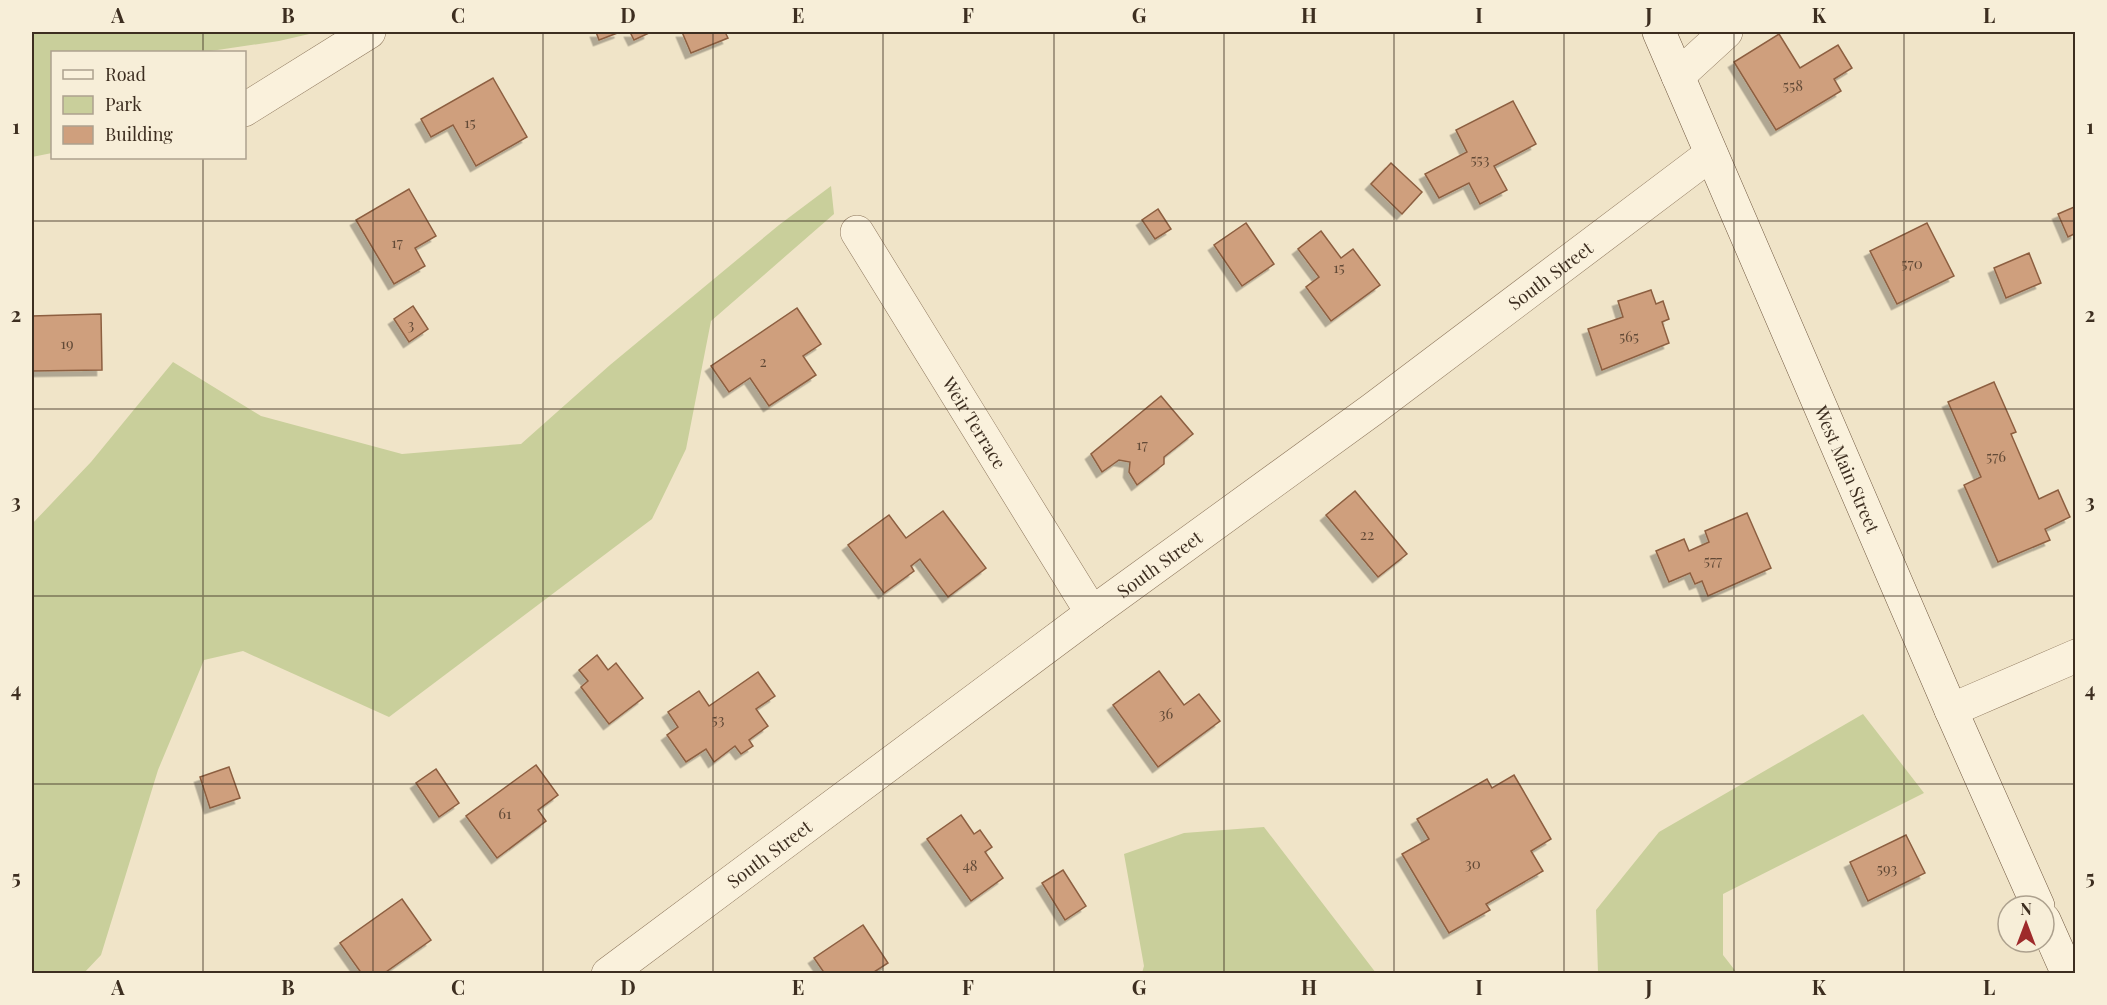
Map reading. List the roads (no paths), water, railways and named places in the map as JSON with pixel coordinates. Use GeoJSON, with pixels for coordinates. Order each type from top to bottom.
{"type":"FeatureCollection","features":[{"type":"Feature","properties":{"kind":"street"},"geometry":{"type":"LineString","coordinates":[[246,109],[369,32]]}},
{"type":"Feature","properties":{"kind":"street","name":"West Main Street"},"geometry":{"type":"LineString","coordinates":[[1659,32],[1950,710],[2033,894]]}},
{"type":"Feature","properties":{"kind":"street"},"geometry":{"type":"LineString","coordinates":[[1678,76],[1726,32]]}},
{"type":"Feature","properties":{"kind":"street","name":"South Street"},"geometry":{"type":"LineString","coordinates":[[608,974],[1092,613],[1372,409],[1711,154]]}},
{"type":"Feature","properties":{"kind":"street","name":"Weir Terrace"},"geometry":{"type":"LineString","coordinates":[[857,232],[1092,613]]}},
{"type":"Feature","properties":{"kind":"street"},"geometry":{"type":"LineString","coordinates":[[1950,710],[2076,656]]}},
{"type":"Feature","properties":{"kind":"street"},"geometry":{"type":"LineString","coordinates":[[2056,948],[2068,974]]}}]}
